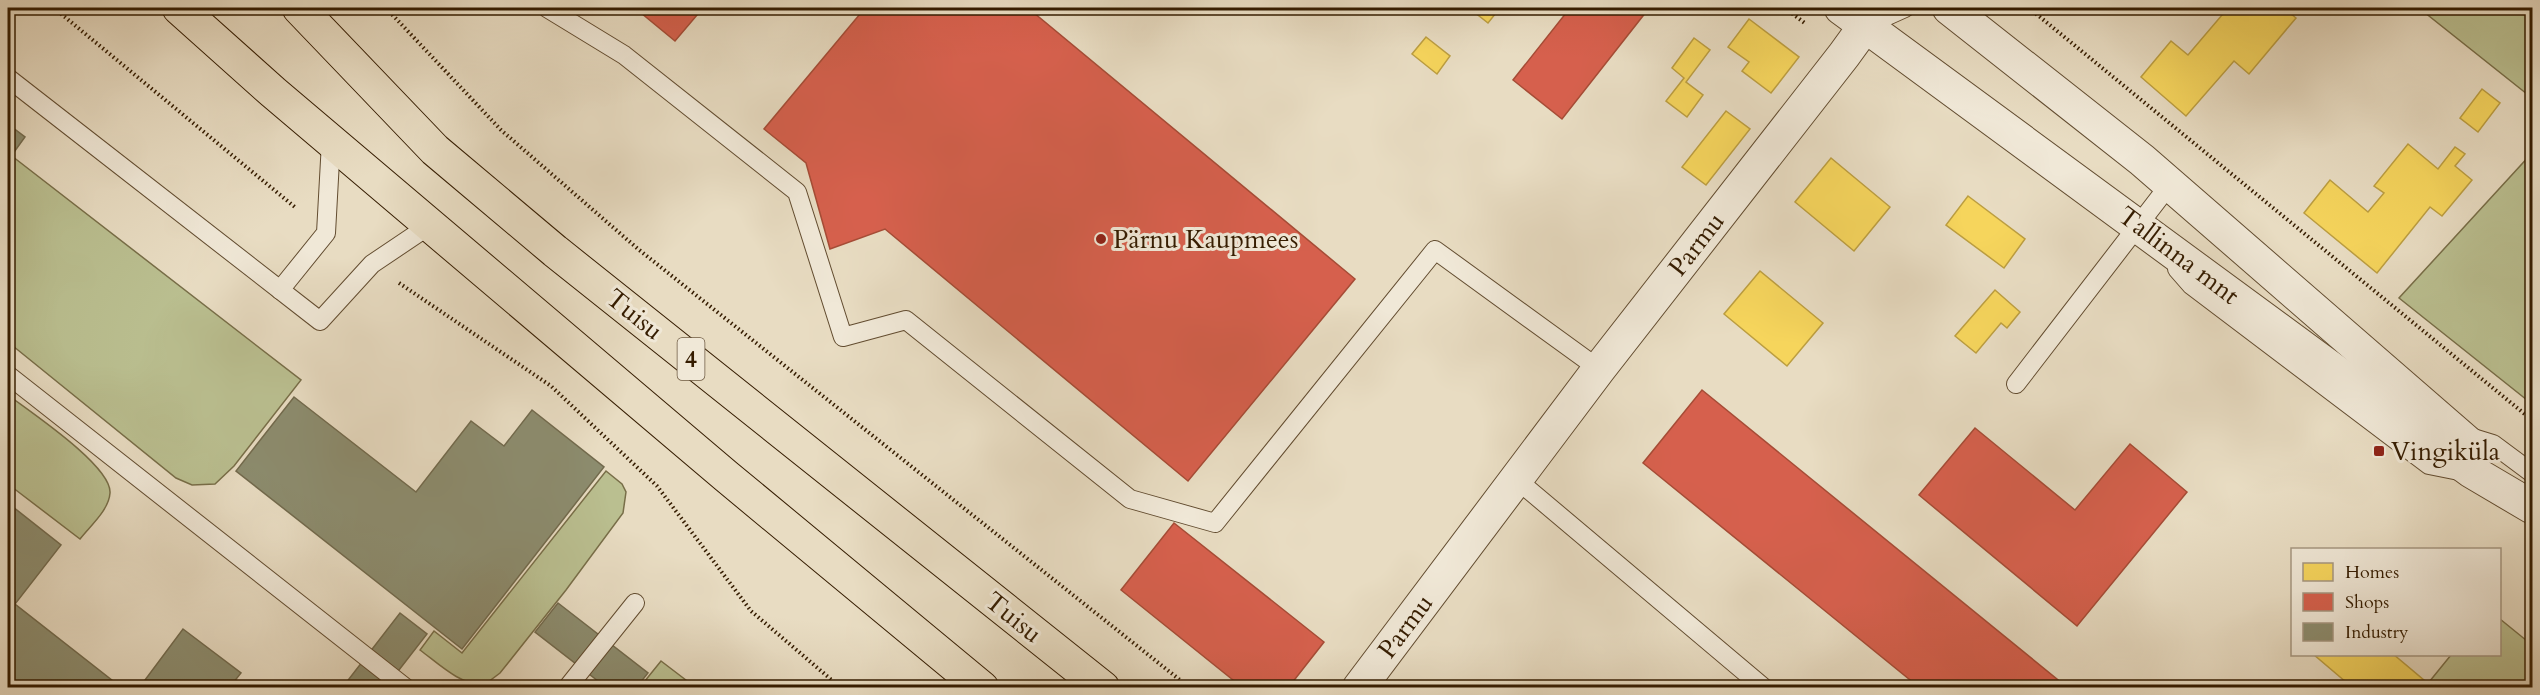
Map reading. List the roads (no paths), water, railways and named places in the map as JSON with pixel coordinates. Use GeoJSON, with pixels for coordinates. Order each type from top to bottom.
{"type":"FeatureCollection","features":[{"type":"Feature","properties":{"kind":"highway"},"geometry":{"type":"LineString","coordinates":[[178,8],[429,225],[982,687]]}},
{"type":"Feature","properties":{"kind":"highway","name":"Tuisu"},"geometry":{"type":"LineString","coordinates":[[299,8],[435,150],[564,258],[1103,687]]}},
{"type":"Feature","properties":{"kind":"street","name":"Tallinna mnt"},"geometry":{"type":"LineString","coordinates":[[1949,8],[2170,184],[2528,493]]}},
{"type":"Feature","properties":{"kind":"street","name":"Parmu"},"geometry":{"type":"LineString","coordinates":[[1359,687],[1599,369],[1859,14]]}},
{"type":"Feature","properties":{"kind":"street","name":"Tallinna mnt"},"geometry":{"type":"LineString","coordinates":[[1859,14],[1927,69],[2476,474],[2528,493]]}},
{"type":"Feature","properties":{"kind":"lane"},"geometry":{"type":"LineString","coordinates":[[548,8],[624,55],[797,192],[843,337],[906,320],[1130,498],[1215,523],[1435,250],[1599,369]]}},
{"type":"Feature","properties":{"kind":"lane"},"geometry":{"type":"LineString","coordinates":[[1859,14],[1905,8]]}},
{"type":"Feature","properties":{"kind":"lane"},"geometry":{"type":"LineString","coordinates":[[8,78],[320,321],[372,264],[429,225]]}},
{"type":"Feature","properties":{"kind":"lane"},"geometry":{"type":"LineString","coordinates":[[280,290],[326,233],[331,142]]}},
{"type":"Feature","properties":{"kind":"lane"},"geometry":{"type":"LineString","coordinates":[[2016,384],[2170,184]]}},
{"type":"Feature","properties":{"kind":"lane"},"geometry":{"type":"LineString","coordinates":[[8,375],[406,687]]}},
{"type":"Feature","properties":{"kind":"lane"},"geometry":{"type":"LineString","coordinates":[[1516,479],[1764,687]]}},
{"type":"Feature","properties":{"kind":"lane"},"geometry":{"type":"LineString","coordinates":[[567,687],[635,603]]}},
{"type":"Feature","properties":{"kind":"lane"},"geometry":{"type":"LineString","coordinates":[[941,654],[964,687]]}},
{"type":"Feature","properties":{"kind":"place","name":"Pärnu Kaupmees"},"geometry":{"type":"Point","coordinates":[1101,239]}},
{"type":"Feature","properties":{"kind":"place","name":"Vingiküla"},"geometry":{"type":"Point","coordinates":[2379,451]}}]}
